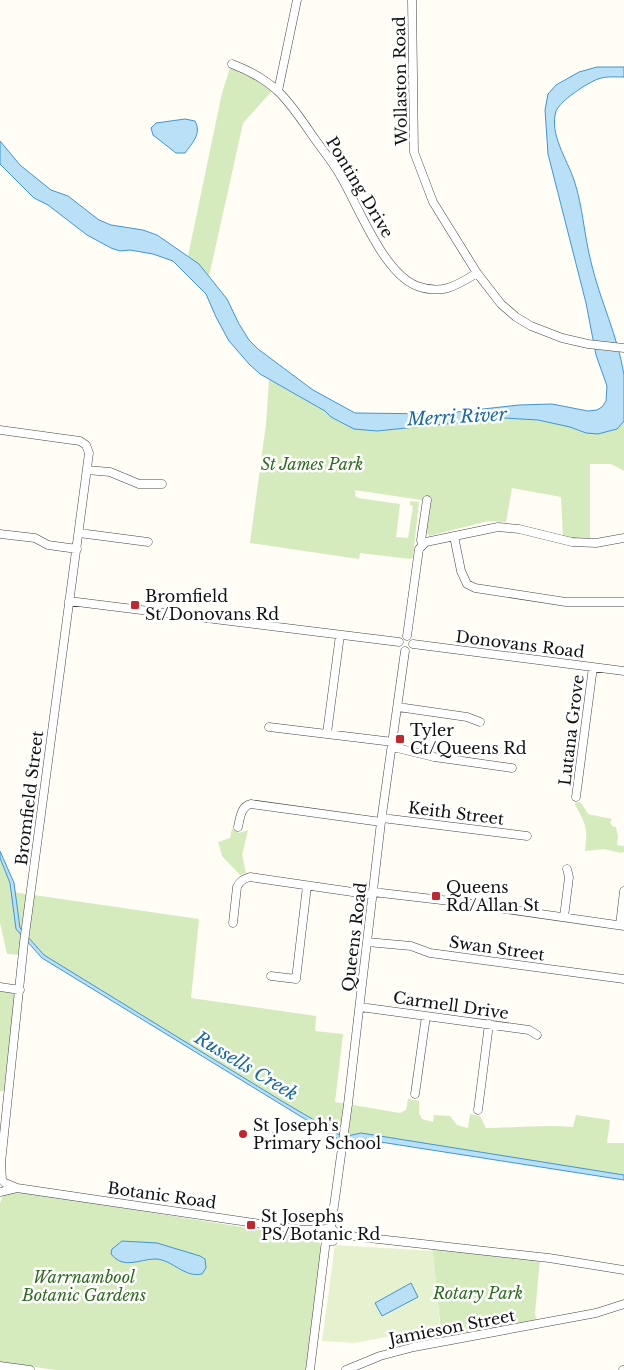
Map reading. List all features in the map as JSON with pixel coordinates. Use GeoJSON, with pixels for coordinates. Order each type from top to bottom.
{"type":"FeatureCollection","features":[{"type":"Feature","properties":{"kind":"street"},"geometry":{"type":"LineString","coordinates":[[278,91],[297,0]]}},
{"type":"Feature","properties":{"kind":"street","name":"Wollaston Road"},"geometry":{"type":"LineString","coordinates":[[412,0],[414,152],[433,202],[477,273],[502,304],[516,317],[531,326],[562,338],[588,344],[624,348]]}},
{"type":"Feature","properties":{"kind":"street","name":"Ponting Drive"},"geometry":{"type":"LineString","coordinates":[[232,64],[258,76],[278,91],[292,106],[341,175],[372,237],[391,264],[404,278],[416,286],[441,290],[455,286],[477,273]]}},
{"type":"Feature","properties":{"kind":"street","name":"Bromfield Street"},"geometry":{"type":"LineString","coordinates":[[0,430],[80,441],[86,445],[89,453],[24,942],[20,990],[4,1095],[1,1187]]}},
{"type":"Feature","properties":{"kind":"street"},"geometry":{"type":"LineString","coordinates":[[87,470],[110,472],[139,484],[162,484]]}},
{"type":"Feature","properties":{"kind":"street"},"geometry":{"type":"LineString","coordinates":[[407,636],[427,500]]}},
{"type":"Feature","properties":{"kind":"street"},"geometry":{"type":"LineString","coordinates":[[420,547],[426,542],[498,526],[519,529],[572,542],[596,543],[624,538]]}},
{"type":"Feature","properties":{"kind":"street"},"geometry":{"type":"LineString","coordinates":[[79,533],[148,542]]}},
{"type":"Feature","properties":{"kind":"street"},"geometry":{"type":"LineString","coordinates":[[0,534],[35,538],[48,545],[77,549]]}},
{"type":"Feature","properties":{"kind":"street"},"geometry":{"type":"LineString","coordinates":[[454,536],[461,571],[467,584],[475,588],[566,602],[624,602]]}},
{"type":"Feature","properties":{"kind":"street"},"geometry":{"type":"LineString","coordinates":[[69,601],[399,642]]}},
{"type":"Feature","properties":{"kind":"street"},"geometry":{"type":"LineString","coordinates":[[327,734],[340,635]]}},
{"type":"Feature","properties":{"kind":"street"},"geometry":{"type":"LineString","coordinates":[[407,636],[412,638],[413,644],[411,649],[405,650],[400,648],[399,642],[402,637],[407,636]]}},
{"type":"Feature","properties":{"kind":"street","name":"Donovans Road"},"geometry":{"type":"LineString","coordinates":[[413,644],[624,671]]}},
{"type":"Feature","properties":{"kind":"street","name":"Queens Road"},"geometry":{"type":"LineString","coordinates":[[310,1370],[330,1235],[405,650]]}},
{"type":"Feature","properties":{"kind":"street","name":"Lutana Grove"},"geometry":{"type":"LineString","coordinates":[[576,797],[592,667]]}},
{"type":"Feature","properties":{"kind":"street"},"geometry":{"type":"LineString","coordinates":[[398,707],[467,717],[480,722]]}},
{"type":"Feature","properties":{"kind":"street"},"geometry":{"type":"LineString","coordinates":[[269,727],[393,744],[434,757],[512,768]]}},
{"type":"Feature","properties":{"kind":"street","name":"Keith Street"},"geometry":{"type":"LineString","coordinates":[[238,826],[243,809],[246,805],[251,804],[527,836]]}},
{"type":"Feature","properties":{"kind":"street"},"geometry":{"type":"LineString","coordinates":[[564,917],[569,877],[567,869]]}},
{"type":"Feature","properties":{"kind":"street"},"geometry":{"type":"LineString","coordinates":[[233,923],[237,887],[244,878],[250,877],[373,894],[450,901],[622,925],[624,891]]}},
{"type":"Feature","properties":{"kind":"street"},"geometry":{"type":"LineString","coordinates":[[271,976],[296,978],[307,886]]}},
{"type":"Feature","properties":{"kind":"street","name":"Swan Street"},"geometry":{"type":"LineString","coordinates":[[367,942],[411,946],[430,953],[624,979]]}},
{"type":"Feature","properties":{"kind":"street"},"geometry":{"type":"LineString","coordinates":[[0,987],[20,990]]}},
{"type":"Feature","properties":{"kind":"street","name":"Carmell Drive"},"geometry":{"type":"LineString","coordinates":[[360,1006],[529,1030],[537,1035]]}},
{"type":"Feature","properties":{"kind":"street"},"geometry":{"type":"LineString","coordinates":[[415,1094],[426,1016]]}},
{"type":"Feature","properties":{"kind":"street"},"geometry":{"type":"LineString","coordinates":[[478,1110],[489,1024]]}},
{"type":"Feature","properties":{"kind":"street","name":"Botanic Road"},"geometry":{"type":"LineString","coordinates":[[1,1187],[330,1235],[548,1258],[624,1270]]}},
{"type":"Feature","properties":{"kind":"street","name":"Jamieson Street"},"geometry":{"type":"LineString","coordinates":[[346,1370],[389,1353],[596,1313],[624,1304]]}},
{"type":"Feature","properties":{"kind":"street"},"geometry":{"type":"LineString","coordinates":[[0,1366],[30,1370]]}},
{"type":"Feature","properties":{"kind":"green space"},"geometry":{"type":"Polygon","coordinates":[[[230,68],[252,77],[272,91],[243,123],[209,276],[199,264],[188,256],[222,93],[230,68]]]}},
{"type":"Feature","properties":{"kind":"green space","name":"St James Park"},"geometry":{"type":"Polygon","coordinates":[[[269,379],[325,411],[331,417],[355,429],[377,431],[504,418],[538,420],[570,427],[586,433],[602,433],[617,429],[624,421],[624,471],[611,464],[590,464],[590,543],[563,540],[561,497],[512,488],[506,522],[488,521],[429,536],[425,529],[428,501],[355,490],[355,496],[358,498],[400,504],[396,537],[408,538],[413,506],[410,505],[410,501],[419,502],[413,557],[411,559],[360,553],[359,559],[250,543],[266,424],[269,379]]]}},
{"type":"Feature","properties":{"kind":"green space"},"geometry":{"type":"Polygon","coordinates":[[[579,802],[588,814],[612,819],[610,822],[612,826],[616,827],[617,845],[624,846],[624,852],[604,849],[585,851],[585,826],[575,805],[575,803],[579,802]]]}},
{"type":"Feature","properties":{"kind":"green space"},"geometry":{"type":"Polygon","coordinates":[[[232,828],[239,833],[248,830],[242,855],[246,873],[240,875],[222,856],[218,842],[230,838],[232,828]]]}},
{"type":"Feature","properties":{"kind":"green space"},"geometry":{"type":"Polygon","coordinates":[[[0,854],[13,892],[199,919],[191,998],[316,1016],[315,1031],[343,1034],[335,1102],[400,1113],[406,1110],[408,1099],[419,1101],[419,1113],[422,1119],[433,1122],[434,1115],[450,1116],[457,1125],[468,1128],[470,1114],[480,1116],[486,1128],[573,1127],[576,1115],[610,1120],[607,1143],[624,1143],[624,1178],[361,1137],[343,1139],[43,956],[26,934],[23,955],[7,954],[0,923],[0,854]]]}},
{"type":"Feature","properties":{"kind":"green space"},"geometry":{"type":"Polygon","coordinates":[[[0,987],[20,990],[9,1091],[0,1091],[0,987]]]}},
{"type":"Feature","properties":{"kind":"green space","name":"Warrnambool Botanic Gardens"},"geometry":{"type":"Polygon","coordinates":[[[17,1191],[316,1239],[320,1244],[322,1252],[306,1370],[56,1370],[0,1362],[0,1203],[3,1195],[17,1191]]]}},
{"type":"Feature","properties":{"kind":"green space"},"geometry":{"type":"Polygon","coordinates":[[[335,1245],[433,1251],[440,1327],[354,1343],[322,1341],[335,1245]]]}},
{"type":"Feature","properties":{"kind":"green space","name":"Rotary Park"},"geometry":{"type":"Polygon","coordinates":[[[432,1246],[540,1257],[535,1314],[537,1324],[442,1342],[432,1246]]]}},
{"type":"Feature","properties":{"kind":"water","name":"Merri River"},"geometry":{"type":"Polygon","coordinates":[[[597,67],[624,67],[624,77],[604,77],[587,84],[563,102],[556,111],[554,120],[557,137],[577,190],[591,262],[618,346],[624,375],[624,421],[617,429],[598,434],[586,433],[570,427],[538,420],[504,418],[377,431],[354,429],[260,374],[249,364],[229,341],[206,294],[173,261],[153,254],[130,250],[120,251],[87,235],[48,205],[34,198],[0,164],[0,141],[20,165],[51,190],[68,196],[99,220],[111,225],[143,230],[157,235],[199,264],[227,299],[239,324],[249,340],[258,349],[313,390],[355,413],[438,414],[519,405],[552,404],[588,411],[597,410],[606,401],[607,386],[596,355],[586,303],[548,154],[545,110],[548,94],[556,85],[579,72],[597,67]]]}},
{"type":"Feature","properties":{"kind":"water"},"geometry":{"type":"Polygon","coordinates":[[[185,119],[195,121],[197,134],[185,153],[176,153],[153,135],[151,128],[156,123],[185,119]]]}},
{"type":"Feature","properties":{"kind":"water"},"geometry":{"type":"Polygon","coordinates":[[[0,851],[14,883],[20,928],[44,955],[343,1137],[361,1133],[624,1175],[624,1180],[361,1139],[342,1141],[42,958],[16,929],[10,883],[0,858],[0,851]]]}},
{"type":"Feature","properties":{"kind":"water"},"geometry":{"type":"Polygon","coordinates":[[[122,1241],[157,1243],[200,1256],[205,1259],[206,1268],[202,1274],[196,1275],[162,1260],[150,1259],[126,1263],[121,1262],[111,1254],[112,1249],[122,1241]]]}},
{"type":"Feature","properties":{"kind":"water"},"geometry":{"type":"Polygon","coordinates":[[[411,1283],[418,1297],[382,1316],[375,1303],[411,1283]]]}},
{"type":"Feature","properties":{"kind":"place","name":"Bromfield St/Donovans Rd"},"geometry":{"type":"Point","coordinates":[135,605]}},
{"type":"Feature","properties":{"kind":"place","name":"Tyler Ct/Queens Rd"},"geometry":{"type":"Point","coordinates":[400,739]}},
{"type":"Feature","properties":{"kind":"place","name":"Queens Rd/Allan St"},"geometry":{"type":"Point","coordinates":[436,896]}},
{"type":"Feature","properties":{"kind":"place","name":"St Joseph's Primary School"},"geometry":{"type":"Point","coordinates":[243,1134]}},
{"type":"Feature","properties":{"kind":"place","name":"St Josephs PS/Botanic Rd"},"geometry":{"type":"Point","coordinates":[251,1225]}},
{"type":"Feature","properties":{"kind":"water label","name":"Russells Creek"},"geometry":{"type":"Point","coordinates":[246,1066]}}]}
